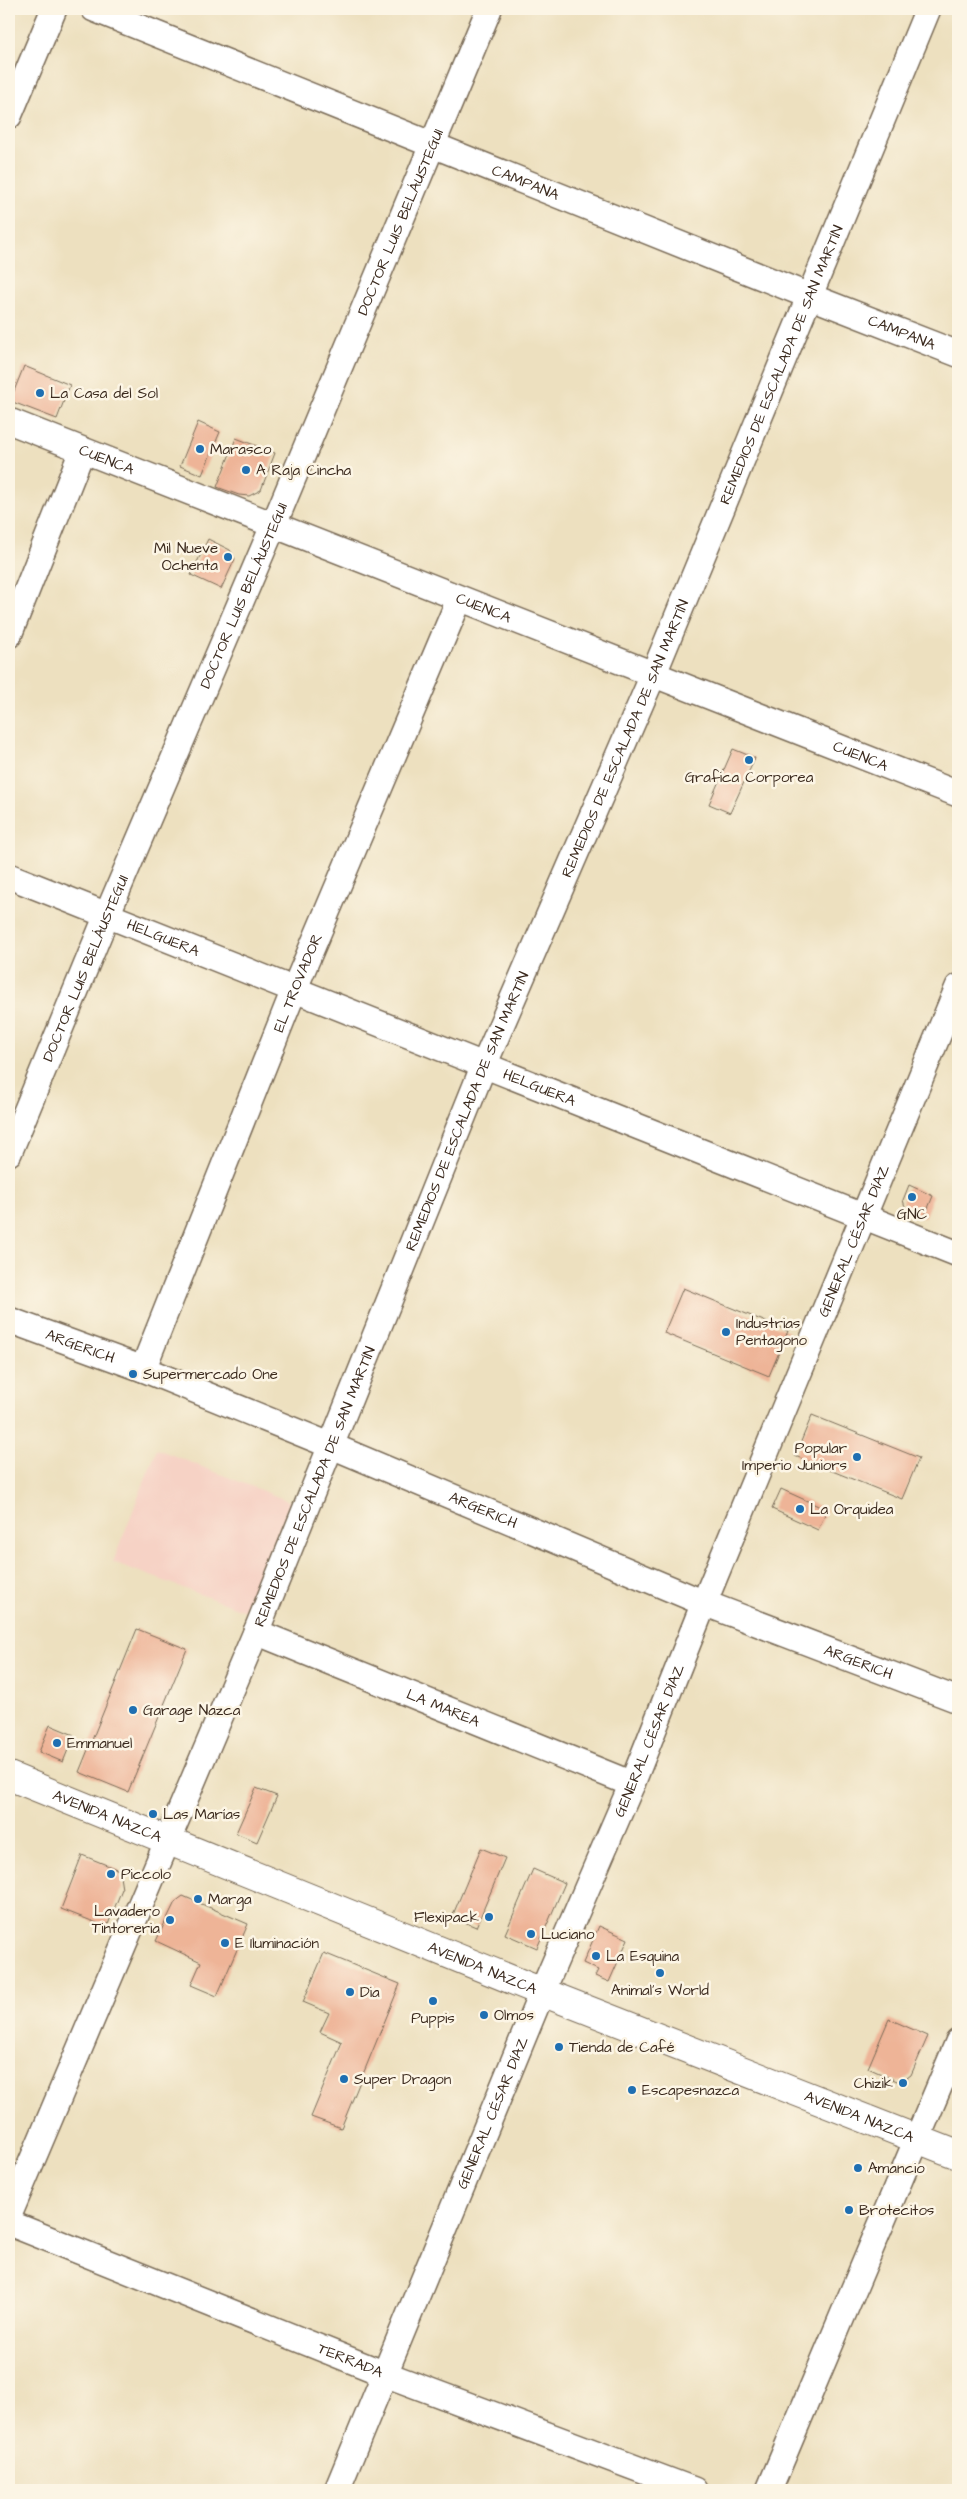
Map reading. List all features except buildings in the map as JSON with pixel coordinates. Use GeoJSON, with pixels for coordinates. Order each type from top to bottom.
{"type":"FeatureCollection","features":[{"type":"Feature","properties":{"kind":"main road","name":"AVENIDA NAZCA"},"geometry":{"type":"LineString","coordinates":[[9,1776],[542,1992],[958,2155]]}},
{"type":"Feature","properties":{"kind":"street"},"geometry":{"type":"LineString","coordinates":[[9,116],[54,9]]}},
{"type":"Feature","properties":{"kind":"street","name":"CAMPANA"},"geometry":{"type":"LineString","coordinates":[[94,9],[958,354]]}},
{"type":"Feature","properties":{"kind":"street","name":"DOCTOR LUIS BELÁUSTEGUI"},"geometry":{"type":"LineString","coordinates":[[9,1153],[107,915],[274,524],[488,9]]}},
{"type":"Feature","properties":{"kind":"street","name":"REMEDIOS DE ESCALADA DE SAN MARTÍN"},"geometry":{"type":"LineString","coordinates":[[9,2215],[256,1632],[484,1065],[654,673],[928,9]]}},
{"type":"Feature","properties":{"kind":"street","name":"CUENCA"},"geometry":{"type":"LineString","coordinates":[[9,421],[82,451],[274,524],[459,600],[654,673],[958,794]]}},
{"type":"Feature","properties":{"kind":"street"},"geometry":{"type":"LineString","coordinates":[[9,635],[82,451]]}},
{"type":"Feature","properties":{"kind":"street","name":"EL TROVADOR"},"geometry":{"type":"LineString","coordinates":[[143,1369],[294,990],[459,600]]}},
{"type":"Feature","properties":{"kind":"street","name":"HELGUERA"},"geometry":{"type":"LineString","coordinates":[[9,876],[958,1254]]}},
{"type":"Feature","properties":{"kind":"street","name":"GENERAL CÉSAR DÍAZ"},"geometry":{"type":"LineString","coordinates":[[337,2490],[542,1992],[632,1784],[862,1217],[958,988]]}},
{"type":"Feature","properties":{"kind":"street","name":"ARGERICH"},"geometry":{"type":"LineString","coordinates":[[9,1320],[143,1369],[332,1446],[704,1603],[958,1700]]}},
{"type":"Feature","properties":{"kind":"street","name":"LA MAREA"},"geometry":{"type":"LineString","coordinates":[[256,1632],[632,1784]]}},
{"type":"Feature","properties":{"kind":"street"},"geometry":{"type":"LineString","coordinates":[[769,2490],[958,2042]]}},
{"type":"Feature","properties":{"kind":"street","name":"TERRADA"},"geometry":{"type":"LineString","coordinates":[[9,2223],[385,2374],[694,2490]]}},
{"type":"Feature","properties":{"kind":"shaded area"},"geometry":{"type":"Polygon","coordinates":[[[157,1449],[291,1502],[245,1611],[113,1562],[157,1449]]]}},
{"type":"Feature","properties":{"kind":"place","name":"La Casa del Sol"},"geometry":{"type":"Point","coordinates":[40,393]}},
{"type":"Feature","properties":{"kind":"place","name":"Marasco"},"geometry":{"type":"Point","coordinates":[200,449]}},
{"type":"Feature","properties":{"kind":"place","name":"A Raja Cincha"},"geometry":{"type":"Point","coordinates":[246,470]}},
{"type":"Feature","properties":{"kind":"place","name":"Mil Nueve Ochenta"},"geometry":{"type":"Point","coordinates":[228,557]}},
{"type":"Feature","properties":{"kind":"place","name":"Grafica Corporea"},"geometry":{"type":"Point","coordinates":[749,760]}},
{"type":"Feature","properties":{"kind":"place","name":"GNC"},"geometry":{"type":"Point","coordinates":[912,1197]}},
{"type":"Feature","properties":{"kind":"place","name":"Industrias Pentagono"},"geometry":{"type":"Point","coordinates":[726,1332]}},
{"type":"Feature","properties":{"kind":"place","name":"Supermercado One"},"geometry":{"type":"Point","coordinates":[133,1374]}},
{"type":"Feature","properties":{"kind":"place","name":"Popular Imperio Juniors"},"geometry":{"type":"Point","coordinates":[857,1457]}},
{"type":"Feature","properties":{"kind":"place","name":"La Orquidea"},"geometry":{"type":"Point","coordinates":[800,1509]}},
{"type":"Feature","properties":{"kind":"place","name":"Garage Nazca"},"geometry":{"type":"Point","coordinates":[133,1710]}},
{"type":"Feature","properties":{"kind":"place","name":"Emmanuel"},"geometry":{"type":"Point","coordinates":[57,1743]}},
{"type":"Feature","properties":{"kind":"place","name":"Las Marías"},"geometry":{"type":"Point","coordinates":[153,1814]}},
{"type":"Feature","properties":{"kind":"place","name":"Piccolo"},"geometry":{"type":"Point","coordinates":[111,1874]}},
{"type":"Feature","properties":{"kind":"place","name":"Marga"},"geometry":{"type":"Point","coordinates":[198,1899]}},
{"type":"Feature","properties":{"kind":"place","name":"Flexipack"},"geometry":{"type":"Point","coordinates":[489,1917]}},
{"type":"Feature","properties":{"kind":"place","name":"Lavadero Tintoreria"},"geometry":{"type":"Point","coordinates":[170,1920]}},
{"type":"Feature","properties":{"kind":"place","name":"Luciano"},"geometry":{"type":"Point","coordinates":[531,1934]}},
{"type":"Feature","properties":{"kind":"place","name":"E Iluminación"},"geometry":{"type":"Point","coordinates":[225,1943]}},
{"type":"Feature","properties":{"kind":"place","name":"La Esquina"},"geometry":{"type":"Point","coordinates":[596,1956]}},
{"type":"Feature","properties":{"kind":"place","name":"Animal's World"},"geometry":{"type":"Point","coordinates":[660,1973]}},
{"type":"Feature","properties":{"kind":"place","name":"Dia"},"geometry":{"type":"Point","coordinates":[350,1992]}},
{"type":"Feature","properties":{"kind":"place","name":"Puppis"},"geometry":{"type":"Point","coordinates":[433,2001]}},
{"type":"Feature","properties":{"kind":"place","name":"Olmos"},"geometry":{"type":"Point","coordinates":[484,2015]}},
{"type":"Feature","properties":{"kind":"place","name":"Tienda de Café"},"geometry":{"type":"Point","coordinates":[559,2047]}},
{"type":"Feature","properties":{"kind":"place","name":"Super Dragon"},"geometry":{"type":"Point","coordinates":[344,2079]}},
{"type":"Feature","properties":{"kind":"place","name":"Chizik"},"geometry":{"type":"Point","coordinates":[903,2083]}},
{"type":"Feature","properties":{"kind":"place","name":"Escapesnazca"},"geometry":{"type":"Point","coordinates":[632,2090]}},
{"type":"Feature","properties":{"kind":"place","name":"Amancio"},"geometry":{"type":"Point","coordinates":[858,2168]}},
{"type":"Feature","properties":{"kind":"place","name":"Brotecitos"},"geometry":{"type":"Point","coordinates":[849,2210]}}]}
